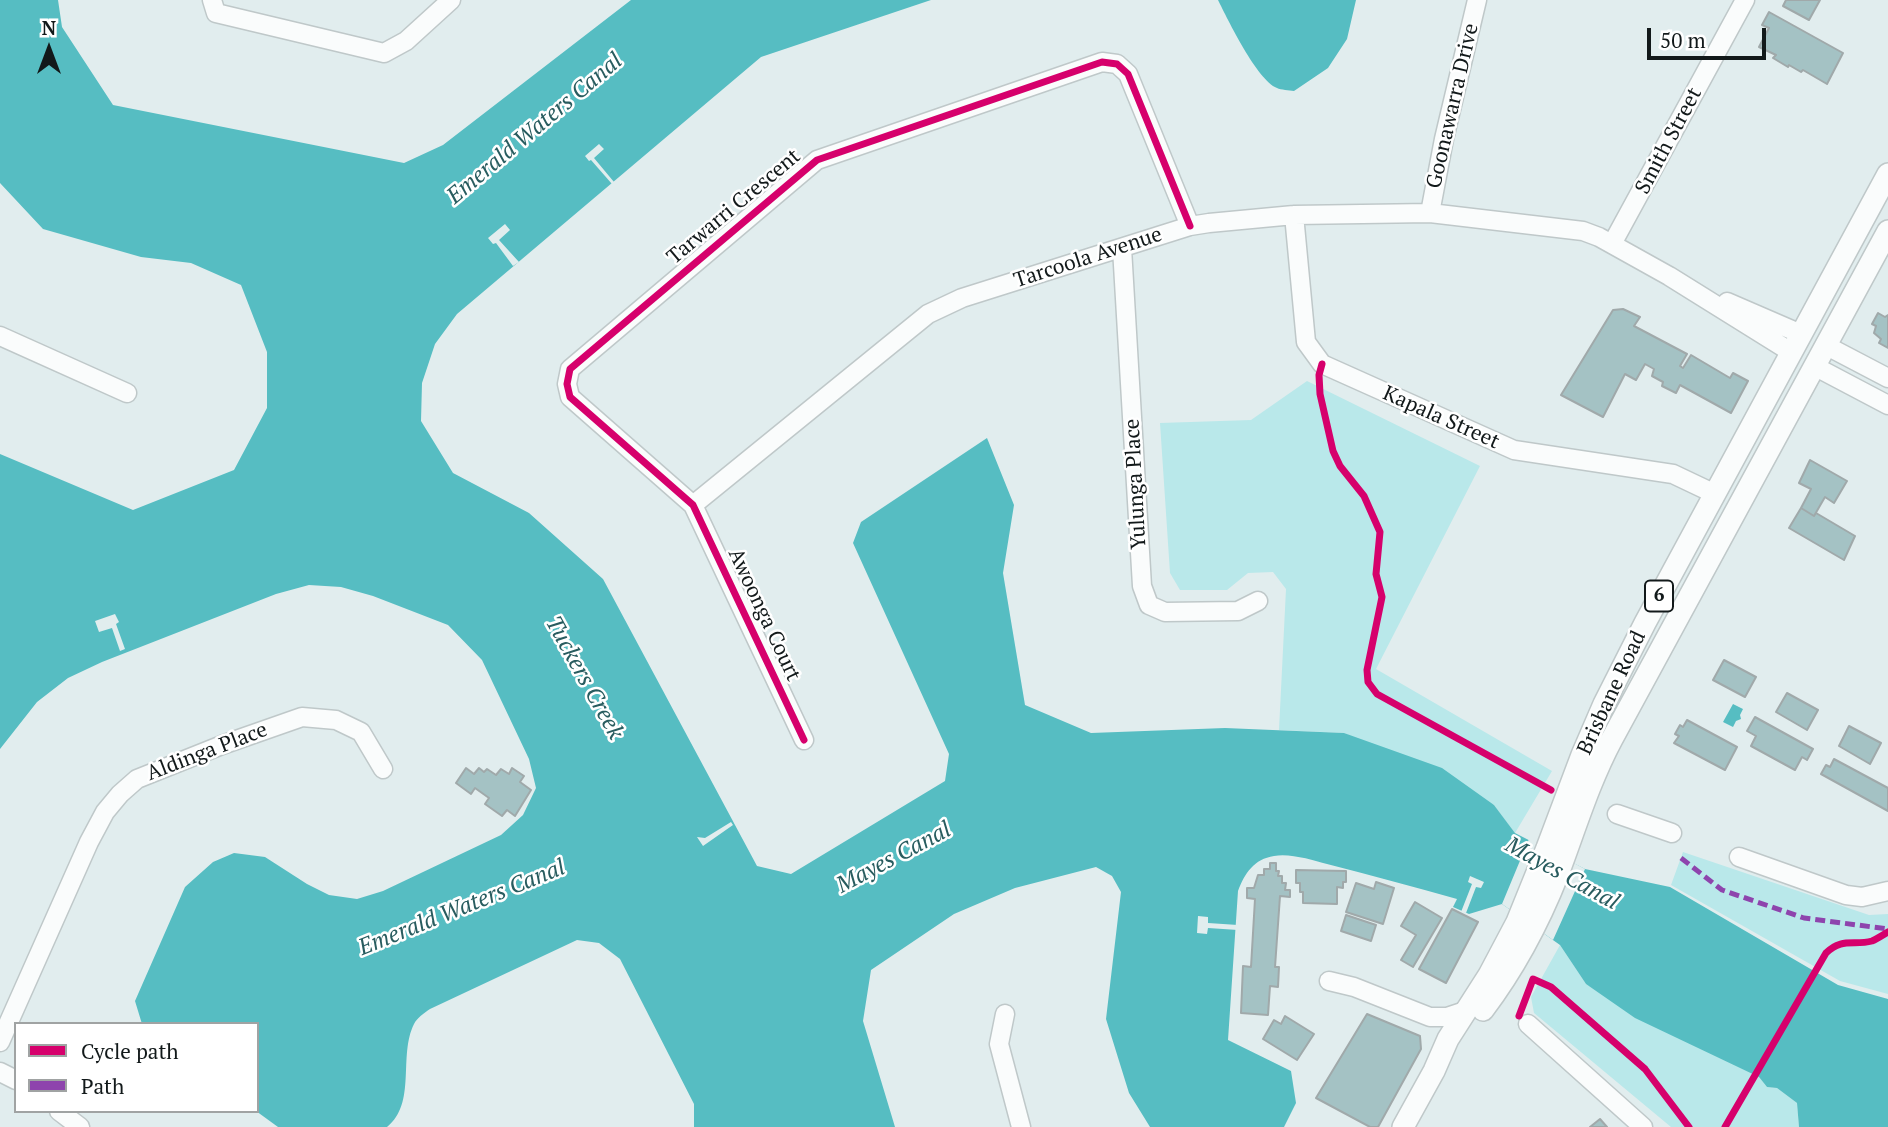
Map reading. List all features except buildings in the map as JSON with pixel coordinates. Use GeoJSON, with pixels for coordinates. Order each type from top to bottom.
{"type":"FeatureCollection","features":[{"type":"Feature","properties":{"kind":"main road","name":"Brisbane Road"},"geometry":{"type":"LineString","coordinates":[[1556,853],[1582,755],[1604,704],[1713,494],[1888,174]]}},
{"type":"Feature","properties":{"kind":"main road","name":"Brisbane Road"},"geometry":{"type":"LineString","coordinates":[[1436,1065],[1486,1007],[1607,748],[1888,231]]}},
{"type":"Feature","properties":{"kind":"main road"},"geometry":{"type":"LineString","coordinates":[[1796,343],[1825,345]]}},
{"type":"Feature","properties":{"kind":"main road"},"geometry":{"type":"LineString","coordinates":[[1796,343],[1814,366]]}},
{"type":"Feature","properties":{"kind":"main road","name":"Brisbane Road"},"geometry":{"type":"LineString","coordinates":[[1402,1127],[1448,1039],[1524,926]]}},
{"type":"Feature","properties":{"kind":"street"},"geometry":{"type":"LineString","coordinates":[[212,0],[216,13],[384,53],[406,41],[451,0]]}},
{"type":"Feature","properties":{"kind":"street","name":"Goonawarra Drive"},"geometry":{"type":"LineString","coordinates":[[1430,213],[1444,139],[1477,0]]}},
{"type":"Feature","properties":{"kind":"street","name":"Smith Street"},"geometry":{"type":"LineString","coordinates":[[1612,244],[1745,0]]}},
{"type":"Feature","properties":{"kind":"street","name":"Tarwarri Crescent"},"geometry":{"type":"LineString","coordinates":[[693,505],[570,397],[567,384],[570,369],[817,160],[1102,62],[1117,64],[1128,74],[1190,226]]}},
{"type":"Feature","properties":{"kind":"street","name":"Tarcoola Avenue"},"geometry":{"type":"LineString","coordinates":[[693,505],[928,314],[962,298],[1190,226],[1294,215],[1430,213],[1564,228],[1592,234],[1796,343]]}},
{"type":"Feature","properties":{"kind":"street","name":"Kapala Street"},"geometry":{"type":"LineString","coordinates":[[1294,215],[1306,342],[1322,364],[1514,450],[1673,474],[1713,494]]}},
{"type":"Feature","properties":{"kind":"street","name":"Yulunga Place"},"geometry":{"type":"LineString","coordinates":[[1122,248],[1142,586],[1149,605],[1165,612],[1238,611],[1258,601]]}},
{"type":"Feature","properties":{"kind":"street"},"geometry":{"type":"LineString","coordinates":[[0,336],[127,393]]}},
{"type":"Feature","properties":{"kind":"street"},"geometry":{"type":"LineString","coordinates":[[1825,345],[1888,378]]}},
{"type":"Feature","properties":{"kind":"street"},"geometry":{"type":"LineString","coordinates":[[1814,366],[1888,405]]}},
{"type":"Feature","properties":{"kind":"street","name":"Awoonga Court"},"geometry":{"type":"LineString","coordinates":[[693,505],[804,740]]}},
{"type":"Feature","properties":{"kind":"street","name":"Aldinga Place"},"geometry":{"type":"LineString","coordinates":[[0,1042],[105,811],[137,779],[302,717],[336,720],[361,732],[383,768]]}},
{"type":"Feature","properties":{"kind":"street"},"geometry":{"type":"LineString","coordinates":[[1617,814],[1672,833]]}},
{"type":"Feature","properties":{"kind":"street"},"geometry":{"type":"LineString","coordinates":[[1740,857],[1846,895],[1862,897],[1888,891]]}},
{"type":"Feature","properties":{"kind":"street"},"geometry":{"type":"LineString","coordinates":[[1329,981],[1354,987],[1425,1016],[1447,1017],[1468,1010]]}},
{"type":"Feature","properties":{"kind":"street"},"geometry":{"type":"LineString","coordinates":[[1004,1014],[999,1044],[1021,1127]]}},
{"type":"Feature","properties":{"kind":"street"},"geometry":{"type":"LineString","coordinates":[[1425,1016],[1437,1036],[1436,1065]]}},
{"type":"Feature","properties":{"kind":"street"},"geometry":{"type":"LineString","coordinates":[[1528,1024],[1643,1127]]}},
{"type":"Feature","properties":{"kind":"street"},"geometry":{"type":"LineString","coordinates":[[62,1113],[80,1127]]}},
{"type":"Feature","properties":{"kind":"shaded area"},"geometry":{"type":"Polygon","coordinates":[[[1307,381],[1480,466],[1376,669],[1552,771],[1515,833],[1494,805],[1344,733],[1279,730],[1286,589],[1273,572],[1248,573],[1227,590],[1180,590],[1170,573],[1160,423],[1251,420],[1307,381]]]}},
{"type":"Feature","properties":{"kind":"shaded area"},"geometry":{"type":"Polygon","coordinates":[[[1683,852],[1869,915],[1888,914],[1888,994],[1840,981],[1671,885],[1683,852]]]}},
{"type":"Feature","properties":{"kind":"shaded area"},"geometry":{"type":"Polygon","coordinates":[[[1560,945],[1586,984],[1759,1077],[1767,1087],[1777,1088],[1797,1103],[1799,1127],[1671,1127],[1534,1013],[1531,997],[1560,945]]]}},
{"type":"Feature","properties":{"kind":"water"},"geometry":{"type":"Polygon","coordinates":[[[0,0],[58,0],[62,27],[113,105],[404,163],[443,145],[631,0],[931,0],[761,57],[457,314],[435,344],[422,383],[421,421],[453,473],[529,513],[603,579],[757,866],[791,874],[945,781],[949,754],[853,543],[861,522],[987,438],[1014,505],[1003,573],[1025,705],[1091,733],[1225,728],[1344,733],[1442,768],[1494,805],[1515,833],[1585,869],[1670,887],[1838,985],[1888,999],[1888,1127],[1799,1127],[1797,1103],[1777,1088],[1767,1087],[1759,1077],[1635,1018],[1586,984],[1560,945],[1502,904],[1469,914],[1453,907],[1457,899],[1308,859],[1280,855],[1256,864],[1247,873],[1238,891],[1228,1040],[1291,1071],[1296,1103],[1284,1127],[1150,1127],[1129,1093],[1106,1019],[1121,892],[1112,876],[1096,867],[1015,888],[954,914],[871,970],[863,1021],[895,1127],[694,1127],[694,1104],[620,959],[599,943],[577,940],[430,1009],[419,1018],[409,1037],[402,1105],[387,1127],[278,1127],[259,1113],[259,1022],[141,1022],[135,1001],[185,887],[213,862],[234,853],[265,857],[329,895],[357,899],[383,891],[501,835],[523,815],[536,788],[529,759],[482,660],[448,625],[373,596],[341,587],[309,585],[276,594],[102,662],[68,678],[37,702],[0,749],[0,454],[133,510],[234,470],[267,408],[267,352],[241,285],[191,263],[141,257],[43,229],[0,183],[0,0]]]}},
{"type":"Feature","properties":{"kind":"water"},"geometry":{"type":"Polygon","coordinates":[[[1218,0],[1356,0],[1347,39],[1328,68],[1294,91],[1277,88],[1261,74],[1218,0]]]}},
{"type":"Feature","properties":{"kind":"water"},"geometry":{"type":"Polygon","coordinates":[[[1733,704],[1743,709],[1741,719],[1736,721],[1733,727],[1723,722],[1733,704]]]}},
{"type":"Feature","properties":{"kind":"pier"},"geometry":{"type":"Polygon","coordinates":[[[599,144],[604,149],[594,158],[614,182],[612,184],[585,156],[599,144]]]}},
{"type":"Feature","properties":{"kind":"pier"},"geometry":{"type":"Polygon","coordinates":[[[505,224],[510,230],[499,240],[519,262],[513,266],[496,243],[493,244],[488,238],[505,224]]]}},
{"type":"Feature","properties":{"kind":"pier"},"geometry":{"type":"Polygon","coordinates":[[[115,614],[125,649],[120,651],[112,628],[99,632],[95,621],[115,614]]]}},
{"type":"Feature","properties":{"kind":"pier"},"geometry":{"type":"Polygon","coordinates":[[[731,822],[733,825],[703,846],[697,837],[705,838],[731,822]]]}},
{"type":"Feature","properties":{"kind":"pier"},"geometry":{"type":"Polygon","coordinates":[[[1529,839],[1585,869],[1553,940],[1502,904],[1529,839]]]}},
{"type":"Feature","properties":{"kind":"pier"},"geometry":{"type":"Polygon","coordinates":[[[1470,876],[1484,882],[1481,888],[1476,887],[1466,913],[1461,912],[1472,884],[1468,882],[1470,876]]]}},
{"type":"Feature","properties":{"kind":"pier"},"geometry":{"type":"Polygon","coordinates":[[[1198,916],[1208,917],[1208,923],[1238,925],[1238,930],[1208,928],[1207,934],[1197,933],[1198,916]]]}},
{"type":"Feature","properties":{"kind":"marked path"},"geometry":{"type":"LineString","coordinates":[[1681,858],[1722,890],[1804,918],[1888,929]]}},
{"type":"Feature","properties":{"kind":"cycle path"},"geometry":{"type":"LineString","coordinates":[[804,740],[693,505],[570,397],[567,384],[570,369],[817,160],[1102,62],[1117,64],[1128,74],[1190,226]]}},
{"type":"Feature","properties":{"kind":"cycle path"},"geometry":{"type":"LineString","coordinates":[[1322,364],[1319,375],[1320,394],[1333,451],[1340,466],[1364,496],[1380,532],[1376,574],[1382,597],[1367,670],[1368,682],[1377,694],[1551,790]]}},
{"type":"Feature","properties":{"kind":"cycle path"},"geometry":{"type":"LineString","coordinates":[[1725,1127],[1826,953],[1837,945],[1872,941],[1888,932]]}},
{"type":"Feature","properties":{"kind":"cycle path"},"geometry":{"type":"LineString","coordinates":[[1519,1016],[1533,979],[1551,987],[1645,1069],[1689,1127]]}},
{"type":"Feature","properties":{"kind":"water label","name":"Emerald Waters Canal"},"geometry":{"type":"Point","coordinates":[535,129]}},
{"type":"Feature","properties":{"kind":"water label","name":"Tuckers Creek"},"geometry":{"type":"Point","coordinates":[584,678]}},
{"type":"Feature","properties":{"kind":"water label","name":"Mayes Canal"},"geometry":{"type":"Point","coordinates":[894,858]}},
{"type":"Feature","properties":{"kind":"water label","name":"Mayes Canal"},"geometry":{"type":"Point","coordinates":[1562,874]}},
{"type":"Feature","properties":{"kind":"water label","name":"Emerald Waters Canal"},"geometry":{"type":"Point","coordinates":[462,908]}}]}
